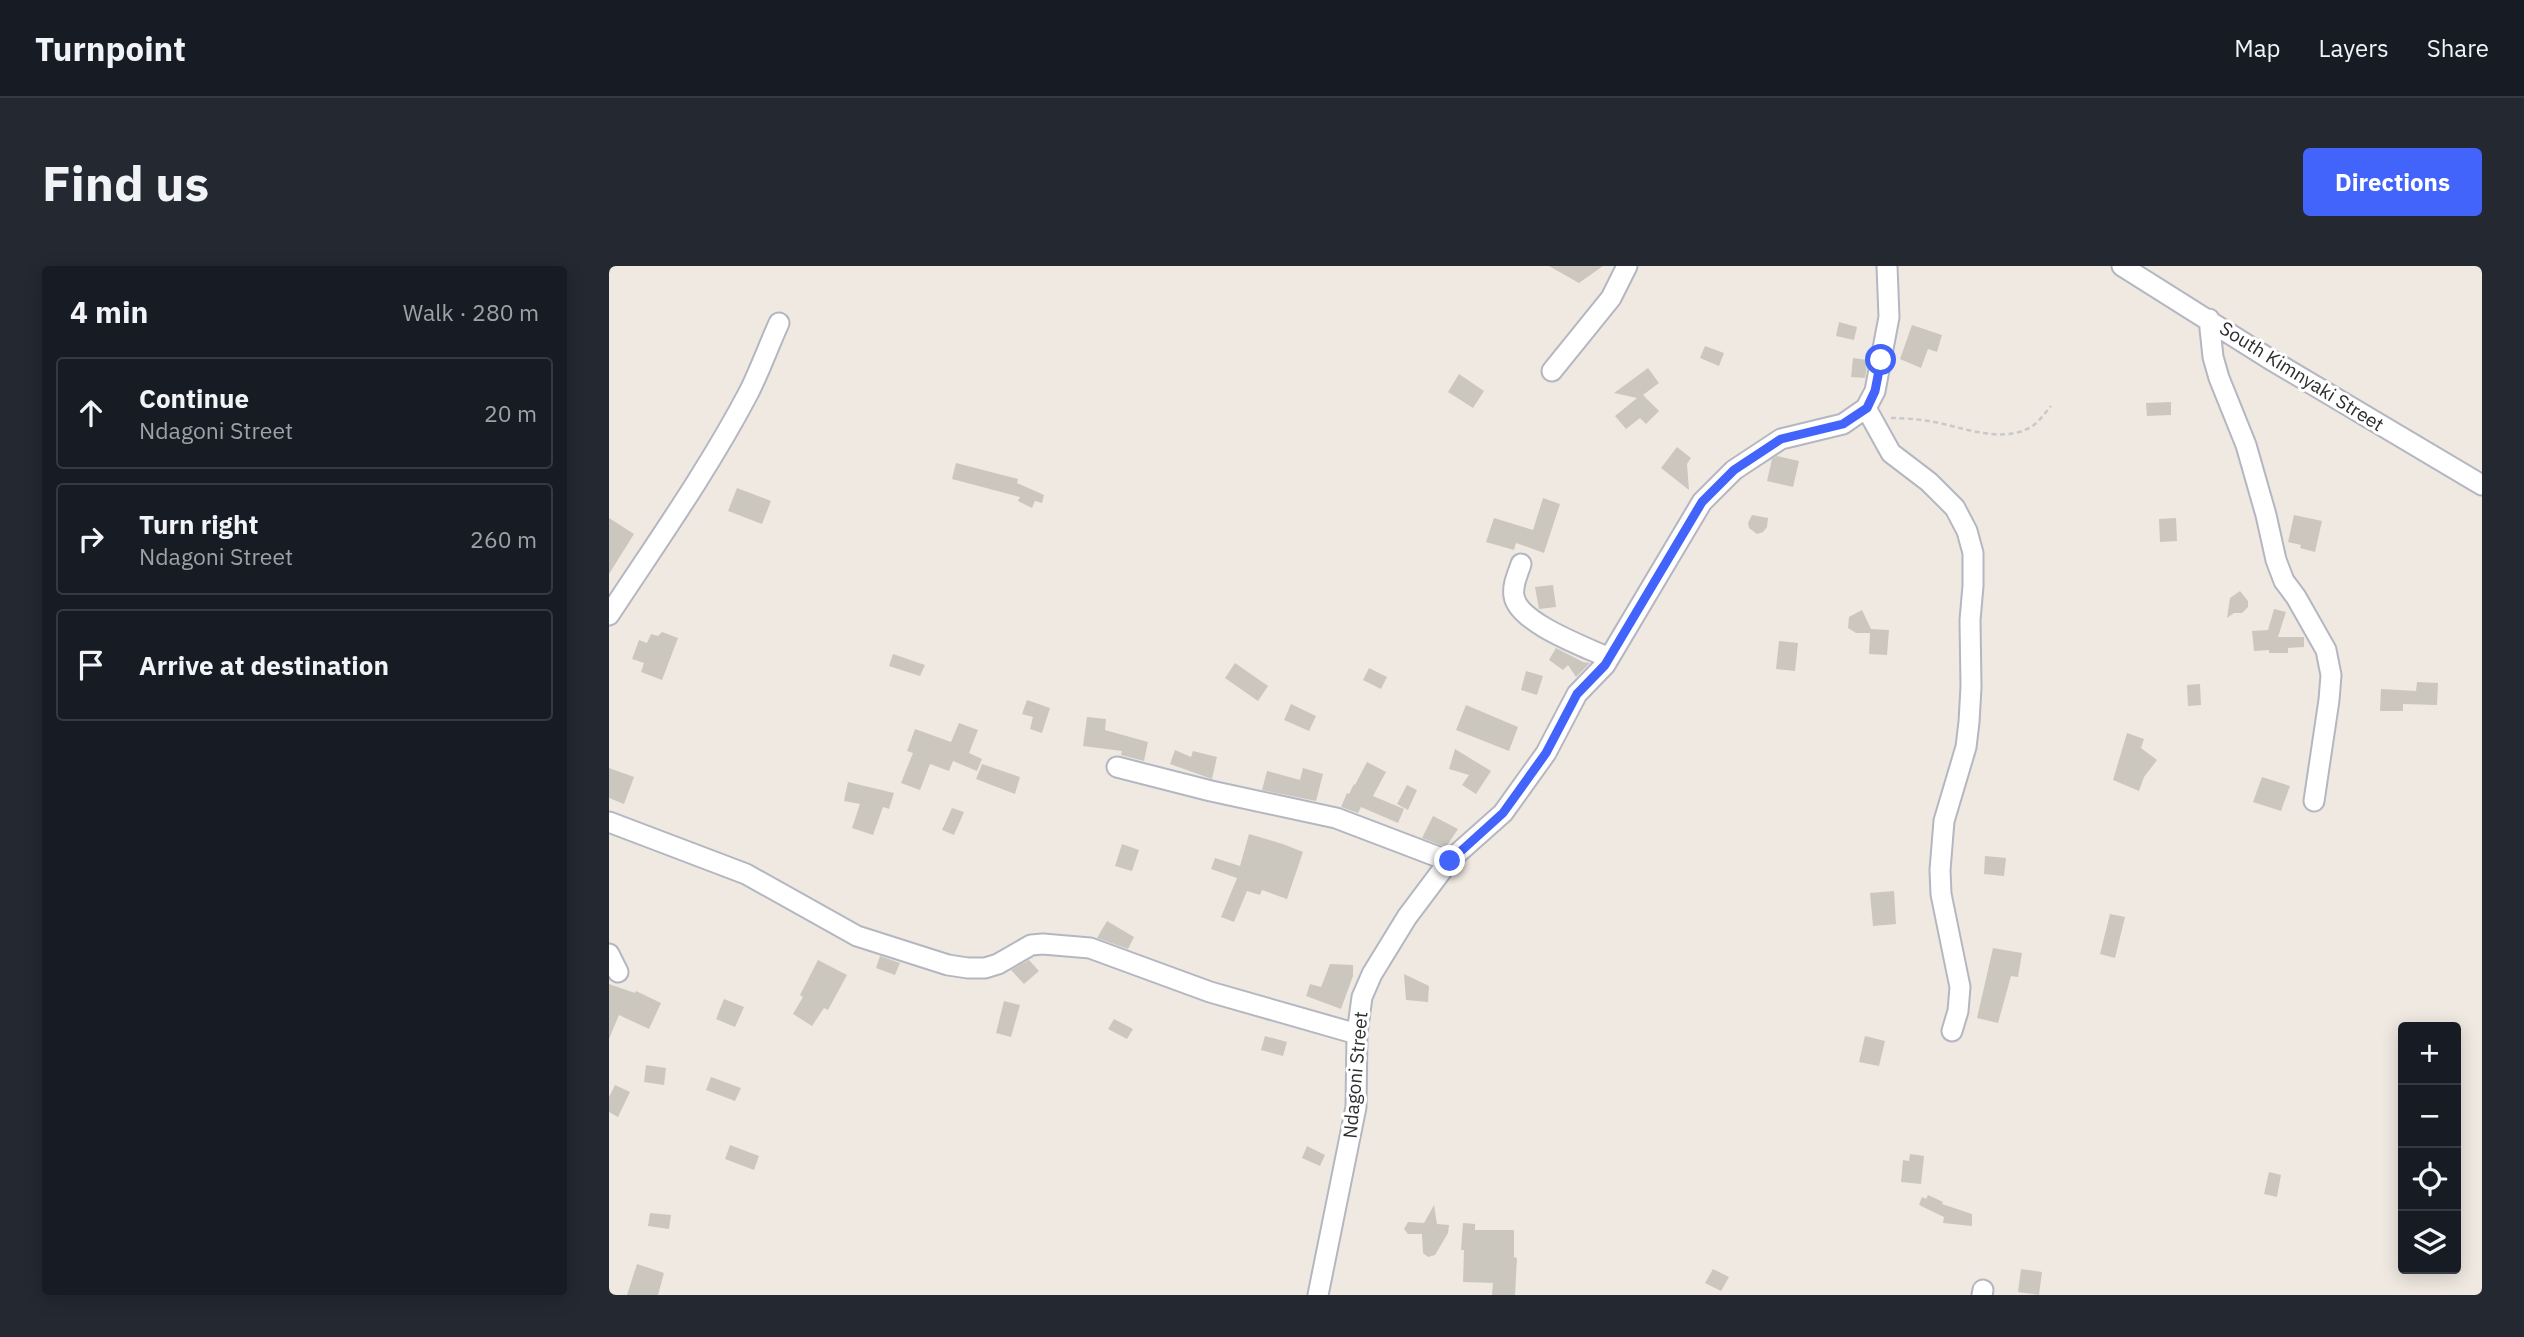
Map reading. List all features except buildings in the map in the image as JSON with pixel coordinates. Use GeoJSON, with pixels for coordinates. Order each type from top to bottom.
{"type":"FeatureCollection","features":[{"type":"Feature","properties":{"kind":"street"},"geometry":{"type":"LineString","coordinates":[[1552,371],[1611,298],[1627,266]]}},
{"type":"Feature","properties":{"kind":"street"},"geometry":{"type":"LineString","coordinates":[[1887,266],[1889,317],[1870,414],[1891,453],[1929,482],[1955,509],[1973,553],[1969,620],[1972,687],[1969,722],[1966,747],[1944,821],[1940,870],[1945,918],[1961,986],[1952,1031]]}},
{"type":"Feature","properties":{"kind":"street","name":"South Kimnyaki Street"},"geometry":{"type":"LineString","coordinates":[[2122,266],[2280,365],[2482,485]]}},
{"type":"Feature","properties":{"kind":"street"},"geometry":{"type":"LineString","coordinates":[[2209,319],[2213,357],[2246,445],[2276,560],[2284,581],[2326,650],[2331,675],[2314,801]]}},
{"type":"Feature","properties":{"kind":"street"},"geometry":{"type":"LineString","coordinates":[[609,615],[714,454],[750,390],[779,323]]}},
{"type":"Feature","properties":{"kind":"street","name":"Ndagoni Street"},"geometry":{"type":"LineString","coordinates":[[1318,1295],[1356,1108],[1357,1034],[1362,997],[1372,974],[1406,917],[1450,861],[1503,813],[1546,753],[1577,694],[1609,658],[1702,502],[1734,470],[1781,439],[1843,424],[1870,414]]}},
{"type":"Feature","properties":{"kind":"street"},"geometry":{"type":"LineString","coordinates":[[1521,564],[1514,588],[1518,608],[1551,631],[1609,658]]}},
{"type":"Feature","properties":{"kind":"street"},"geometry":{"type":"LineString","coordinates":[[1117,767],[1336,818],[1450,861]]}},
{"type":"Feature","properties":{"kind":"street"},"geometry":{"type":"LineString","coordinates":[[609,822],[746,874],[857,936],[947,965],[985,968],[999,964],[1031,946],[1043,944],[1090,948],[1210,992],[1357,1034]]}},
{"type":"Feature","properties":{"kind":"street"},"geometry":{"type":"LineString","coordinates":[[609,954],[618,972]]}},
{"type":"Feature","properties":{"kind":"path"},"geometry":{"type":"LineString","coordinates":[[1870,414],[1996,434],[2027,429],[2050,407]]}},
{"type":"Feature","properties":{"kind":"route"},"geometry":{"type":"LineString","coordinates":[[1450,861],[1503,813],[1546,753],[1577,694],[1605,665],[1702,502],[1734,470],[1781,439],[1843,424],[1867,408],[1875,391],[1881,360]]}}]}
